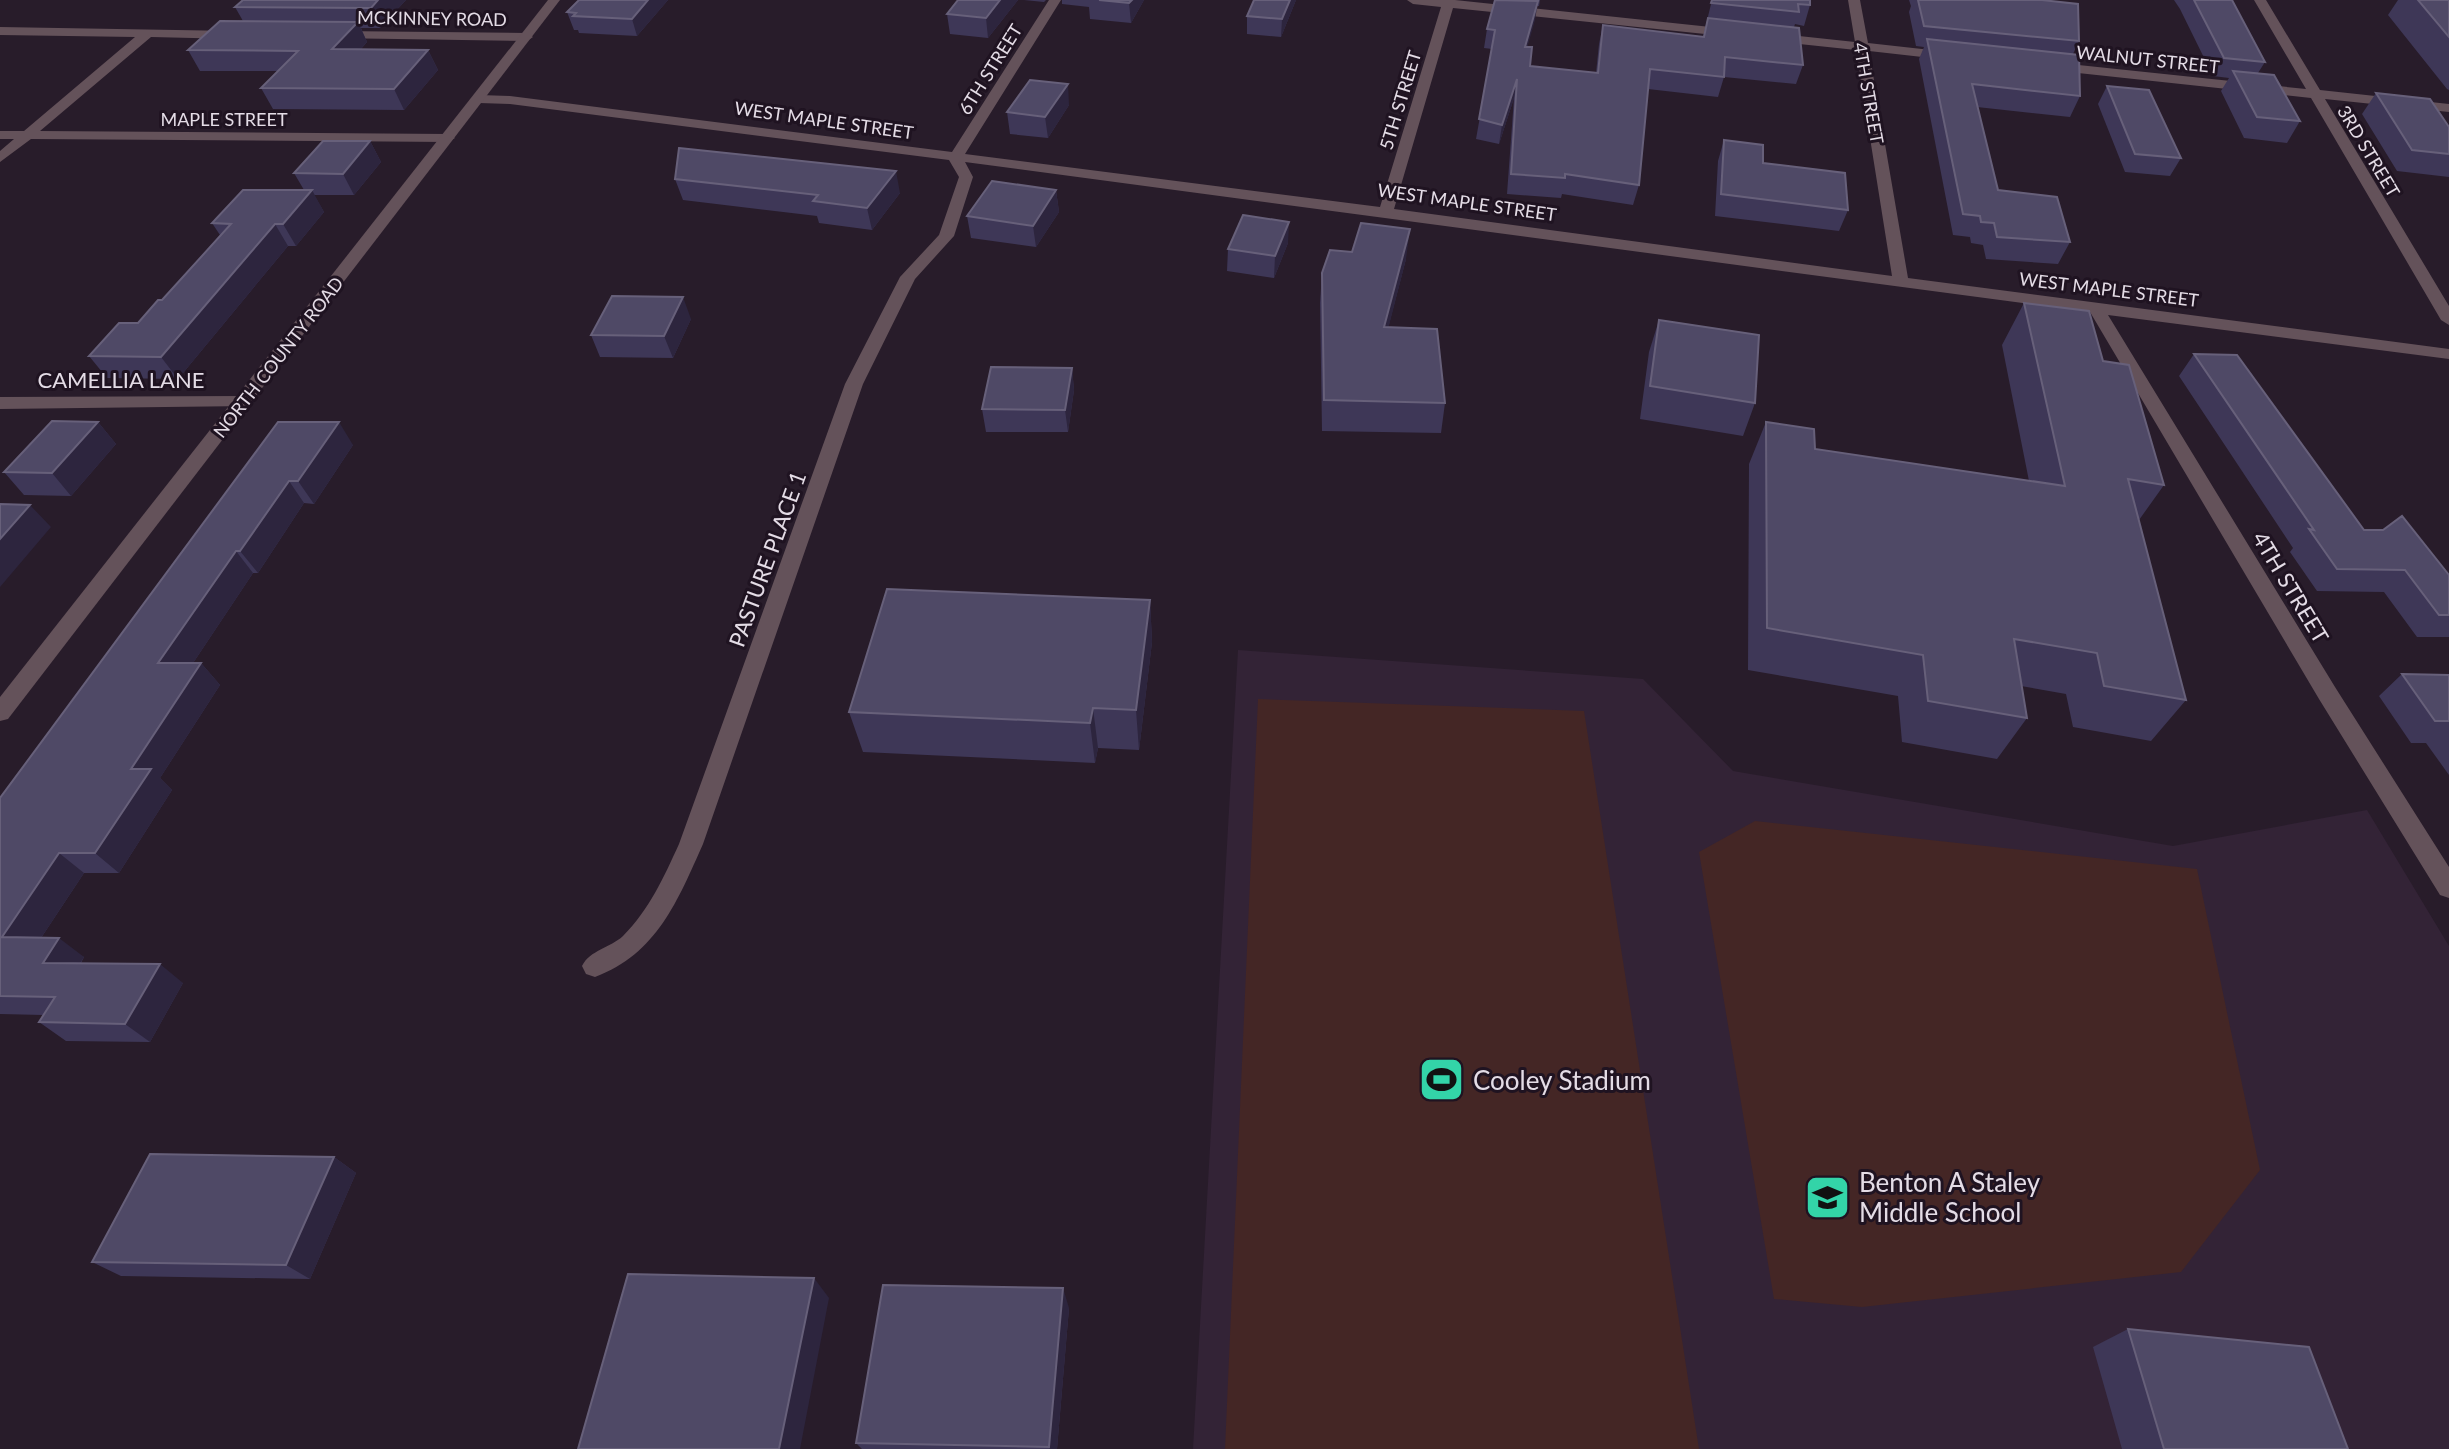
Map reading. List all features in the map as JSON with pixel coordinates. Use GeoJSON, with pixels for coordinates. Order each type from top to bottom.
{"type":"FeatureCollection","features":[{"type":"Feature","properties":{"kind":"street","name":"NORTH COUNTY ROAD"},"geometry":{"type":"LineString","coordinates":[[0,713],[554,0]]}},
{"type":"Feature","properties":{"kind":"street","name":"6TH STREET"},"geometry":{"type":"LineString","coordinates":[[955,158],[1055,0]]}},
{"type":"Feature","properties":{"kind":"street"},"geometry":{"type":"LineString","coordinates":[[1413,0],[1970,58]]}},
{"type":"Feature","properties":{"kind":"street","name":"4TH STREET"},"geometry":{"type":"LineString","coordinates":[[1854,0],[1901,282]]}},
{"type":"Feature","properties":{"kind":"street","name":"3RD STREET"},"geometry":{"type":"LineString","coordinates":[[2260,0],[2449,320]]}},
{"type":"Feature","properties":{"kind":"street","name":"5TH STREET"},"geometry":{"type":"LineString","coordinates":[[1386,211],[1449,2]]}},
{"type":"Feature","properties":{"kind":"street"},"geometry":{"type":"LineString","coordinates":[[0,31],[258,35]]}},
{"type":"Feature","properties":{"kind":"street"},"geometry":{"type":"LineString","coordinates":[[0,158],[147,34]]}},
{"type":"Feature","properties":{"kind":"street","name":"MCKINNEY ROAD"},"geometry":{"type":"LineString","coordinates":[[321,35],[527,37]]}},
{"type":"Feature","properties":{"kind":"street","name":"WALNUT STREET"},"geometry":{"type":"LineString","coordinates":[[2033,65],[2449,108]]}},
{"type":"Feature","properties":{"kind":"street","name":"WEST MAPLE STREET"},"geometry":{"type":"LineString","coordinates":[[479,99],[1386,211],[2096,309],[2345,336],[2449,354]]}},
{"type":"Feature","properties":{"kind":"street","name":"MAPLE STREET"},"geometry":{"type":"LineString","coordinates":[[0,135],[448,138]]}},
{"type":"Feature","properties":{"kind":"street","name":"PASTURE PLACE 1"},"geometry":{"type":"LineString","coordinates":[[595,966],[630,946],[666,900],[691,844],[854,384],[908,277],[946,236],[960,201],[966,177],[955,158]]}},
{"type":"Feature","properties":{"kind":"street","name":"4TH STREET"},"geometry":{"type":"LineString","coordinates":[[2096,309],[2327,693],[2449,888]]}},
{"type":"Feature","properties":{"kind":"street","name":"CAMELLIA LANE"},"geometry":{"type":"LineString","coordinates":[[0,403],[243,402]]}},
{"type":"Feature","properties":{"kind":"shaded area","name":"Benton A Staley Middle School"},"geometry":{"type":"Polygon","coordinates":[[[1238,650],[1643,679],[1733,771],[2173,846],[2367,810],[2449,946],[2449,1449],[1193,1449],[1238,650]]]}},
{"type":"Feature","properties":{"kind":"shaded area","name":"Cooley Stadium"},"geometry":{"type":"Polygon","coordinates":[[[1258,699],[1584,711],[1699,1449],[1225,1449],[1258,699]]]}},
{"type":"Feature","properties":{"kind":"shaded area"},"geometry":{"type":"Polygon","coordinates":[[[1755,821],[2197,869],[2260,1170],[2181,1272],[1862,1307],[1774,1299],[1699,852],[1755,821]]]}},
{"type":"Feature","properties":{"kind":"building"},"geometry":{"type":"Polygon","coordinates":[[[243,0],[378,0],[371,8],[235,7],[243,0]]]}},
{"type":"Feature","properties":{"kind":"building"},"geometry":{"type":"Polygon","coordinates":[[[579,0],[648,0],[632,19],[573,16],[576,13],[567,12],[579,0]]]}},
{"type":"Feature","properties":{"kind":"building"},"geometry":{"type":"Polygon","coordinates":[[[958,0],[1000,0],[986,18],[947,14],[958,0]]]}},
{"type":"Feature","properties":{"kind":"building"},"geometry":{"type":"Polygon","coordinates":[[[1099,0],[1132,0],[1129,3],[1099,0]]]}},
{"type":"Feature","properties":{"kind":"building"},"geometry":{"type":"Polygon","coordinates":[[[1254,0],[1290,0],[1282,19],[1247,16],[1254,0]]]}},
{"type":"Feature","properties":{"kind":"building"},"geometry":{"type":"Polygon","coordinates":[[[1495,0],[1538,1],[1525,47],[1532,47],[1530,66],[1598,73],[1603,25],[1704,37],[1708,18],[1799,28],[1803,65],[1725,57],[1724,77],[1650,69],[1639,185],[1565,174],[1565,178],[1511,174],[1517,79],[1502,125],[1479,119],[1495,30],[1487,29],[1495,0]]]}},
{"type":"Feature","properties":{"kind":"building"},"geometry":{"type":"Polygon","coordinates":[[[1712,0],[1810,0],[1810,5],[1798,4],[1799,12],[1711,3],[1712,0]]]}},
{"type":"Feature","properties":{"kind":"building"},"geometry":{"type":"Polygon","coordinates":[[[1918,0],[2042,0],[2078,4],[2079,41],[1924,26],[1918,0]]]}},
{"type":"Feature","properties":{"kind":"building"},"geometry":{"type":"Polygon","coordinates":[[[2194,0],[2232,0],[2265,62],[2224,58],[2194,0]]]}},
{"type":"Feature","properties":{"kind":"building"},"geometry":{"type":"Polygon","coordinates":[[[2418,0],[2449,0],[2449,37],[2418,0]]]}},
{"type":"Feature","properties":{"kind":"building"},"geometry":{"type":"Polygon","coordinates":[[[220,21],[358,22],[332,49],[428,50],[394,89],[261,88],[298,51],[188,50],[220,21]]]}},
{"type":"Feature","properties":{"kind":"building"},"geometry":{"type":"Polygon","coordinates":[[[1927,39],[2079,55],[2080,96],[1972,84],[1998,190],[2057,197],[2070,242],[1997,237],[1994,223],[1981,222],[1980,216],[1963,214],[1927,39]]]}},
{"type":"Feature","properties":{"kind":"building"},"geometry":{"type":"Polygon","coordinates":[[[2233,71],[2274,75],[2300,121],[2257,117],[2233,71]]]}},
{"type":"Feature","properties":{"kind":"building"},"geometry":{"type":"Polygon","coordinates":[[[1030,80],[1068,84],[1045,117],[1007,112],[1030,80]]]}},
{"type":"Feature","properties":{"kind":"building"},"geometry":{"type":"Polygon","coordinates":[[[2107,86],[2149,90],[2181,158],[2135,154],[2107,86]]]}},
{"type":"Feature","properties":{"kind":"building"},"geometry":{"type":"Polygon","coordinates":[[[2376,93],[2430,99],[2449,127],[2449,154],[2412,150],[2376,93]]]}},
{"type":"Feature","properties":{"kind":"building"},"geometry":{"type":"Polygon","coordinates":[[[1724,140],[1763,145],[1763,163],[1845,173],[1848,210],[1721,194],[1724,140]]]}},
{"type":"Feature","properties":{"kind":"building"},"geometry":{"type":"Polygon","coordinates":[[[323,141],[370,141],[343,174],[294,173],[323,141]]]}},
{"type":"Feature","properties":{"kind":"building"},"geometry":{"type":"Polygon","coordinates":[[[679,148],[896,171],[867,208],[813,201],[818,195],[675,179],[679,148]]]}},
{"type":"Feature","properties":{"kind":"building"},"geometry":{"type":"Polygon","coordinates":[[[992,181],[1056,190],[1033,226],[967,216],[992,181]]]}},
{"type":"Feature","properties":{"kind":"building"},"geometry":{"type":"Polygon","coordinates":[[[243,190],[312,190],[283,224],[275,224],[161,357],[89,356],[119,323],[138,323],[158,300],[162,300],[231,224],[212,223],[243,190]]]}},
{"type":"Feature","properties":{"kind":"building"},"geometry":{"type":"Polygon","coordinates":[[[1243,215],[1289,222],[1275,256],[1228,249],[1243,215]]]}},
{"type":"Feature","properties":{"kind":"building"},"geometry":{"type":"Polygon","coordinates":[[[1361,223],[1410,229],[1384,327],[1437,329],[1445,403],[1324,400],[1322,273],[1330,250],[1352,252],[1361,223]]]}},
{"type":"Feature","properties":{"kind":"building"},"geometry":{"type":"Polygon","coordinates":[[[612,296],[683,297],[664,336],[591,335],[612,296]]]}},
{"type":"Feature","properties":{"kind":"building"},"geometry":{"type":"Polygon","coordinates":[[[2024,303],[2089,311],[2103,361],[2129,365],[2164,485],[2128,479],[2186,700],[2104,686],[2097,653],[2014,639],[2027,718],[1928,701],[1923,655],[1767,628],[1766,422],[1814,429],[1815,449],[2065,486],[2024,303]]]}},
{"type":"Feature","properties":{"kind":"building"},"geometry":{"type":"Polygon","coordinates":[[[1659,320],[1759,335],[1755,403],[1650,386],[1659,320]]]}},
{"type":"Feature","properties":{"kind":"building"},"geometry":{"type":"Polygon","coordinates":[[[2194,354],[2237,355],[2364,530],[2383,530],[2402,516],[2449,575],[2449,615],[2439,615],[2405,570],[2337,569],[2309,529],[2314,530],[2194,354]]]}},
{"type":"Feature","properties":{"kind":"building"},"geometry":{"type":"Polygon","coordinates":[[[991,367],[1072,368],[1065,410],[982,409],[991,367]]]}},
{"type":"Feature","properties":{"kind":"building"},"geometry":{"type":"Polygon","coordinates":[[[52,421],[98,422],[52,473],[4,472],[52,421]]]}},
{"type":"Feature","properties":{"kind":"building"},"geometry":{"type":"Polygon","coordinates":[[[278,422],[339,422],[298,481],[289,481],[240,551],[236,551],[158,663],[201,663],[131,769],[151,769],[95,853],[59,853],[2,937],[59,938],[43,963],[160,964],[125,1024],[39,1022],[55,997],[0,996],[0,798],[278,422]]]}},
{"type":"Feature","properties":{"kind":"building"},"geometry":{"type":"Polygon","coordinates":[[[0,504],[30,505],[0,539],[0,504]]]}},
{"type":"Feature","properties":{"kind":"building"},"geometry":{"type":"Polygon","coordinates":[[[887,589],[1150,600],[1136,710],[1093,708],[1090,723],[849,712],[887,589]]]}},
{"type":"Feature","properties":{"kind":"building"},"geometry":{"type":"Polygon","coordinates":[[[2402,674],[2449,675],[2449,721],[2435,721],[2402,674]]]}},
{"type":"Feature","properties":{"kind":"building"},"geometry":{"type":"Polygon","coordinates":[[[150,1154],[334,1157],[286,1265],[92,1262],[150,1154]]]}},
{"type":"Feature","properties":{"kind":"building"},"geometry":{"type":"Polygon","coordinates":[[[628,1274],[814,1278],[779,1449],[578,1449],[628,1274]]]}},
{"type":"Feature","properties":{"kind":"building"},"geometry":{"type":"Polygon","coordinates":[[[883,1285],[1063,1288],[1049,1447],[856,1443],[883,1285]]]}},
{"type":"Feature","properties":{"kind":"building"},"geometry":{"type":"Polygon","coordinates":[[[2128,1329],[2309,1347],[2348,1449],[2164,1449],[2128,1329]]]}},
{"type":"Feature","properties":{"kind":"place","name":"Cooley Stadium"},"geometry":{"type":"Point","coordinates":[1442,1080]}},
{"type":"Feature","properties":{"kind":"place","name":"Benton A Staley Middle School"},"geometry":{"type":"Point","coordinates":[1828,1197]}}]}
